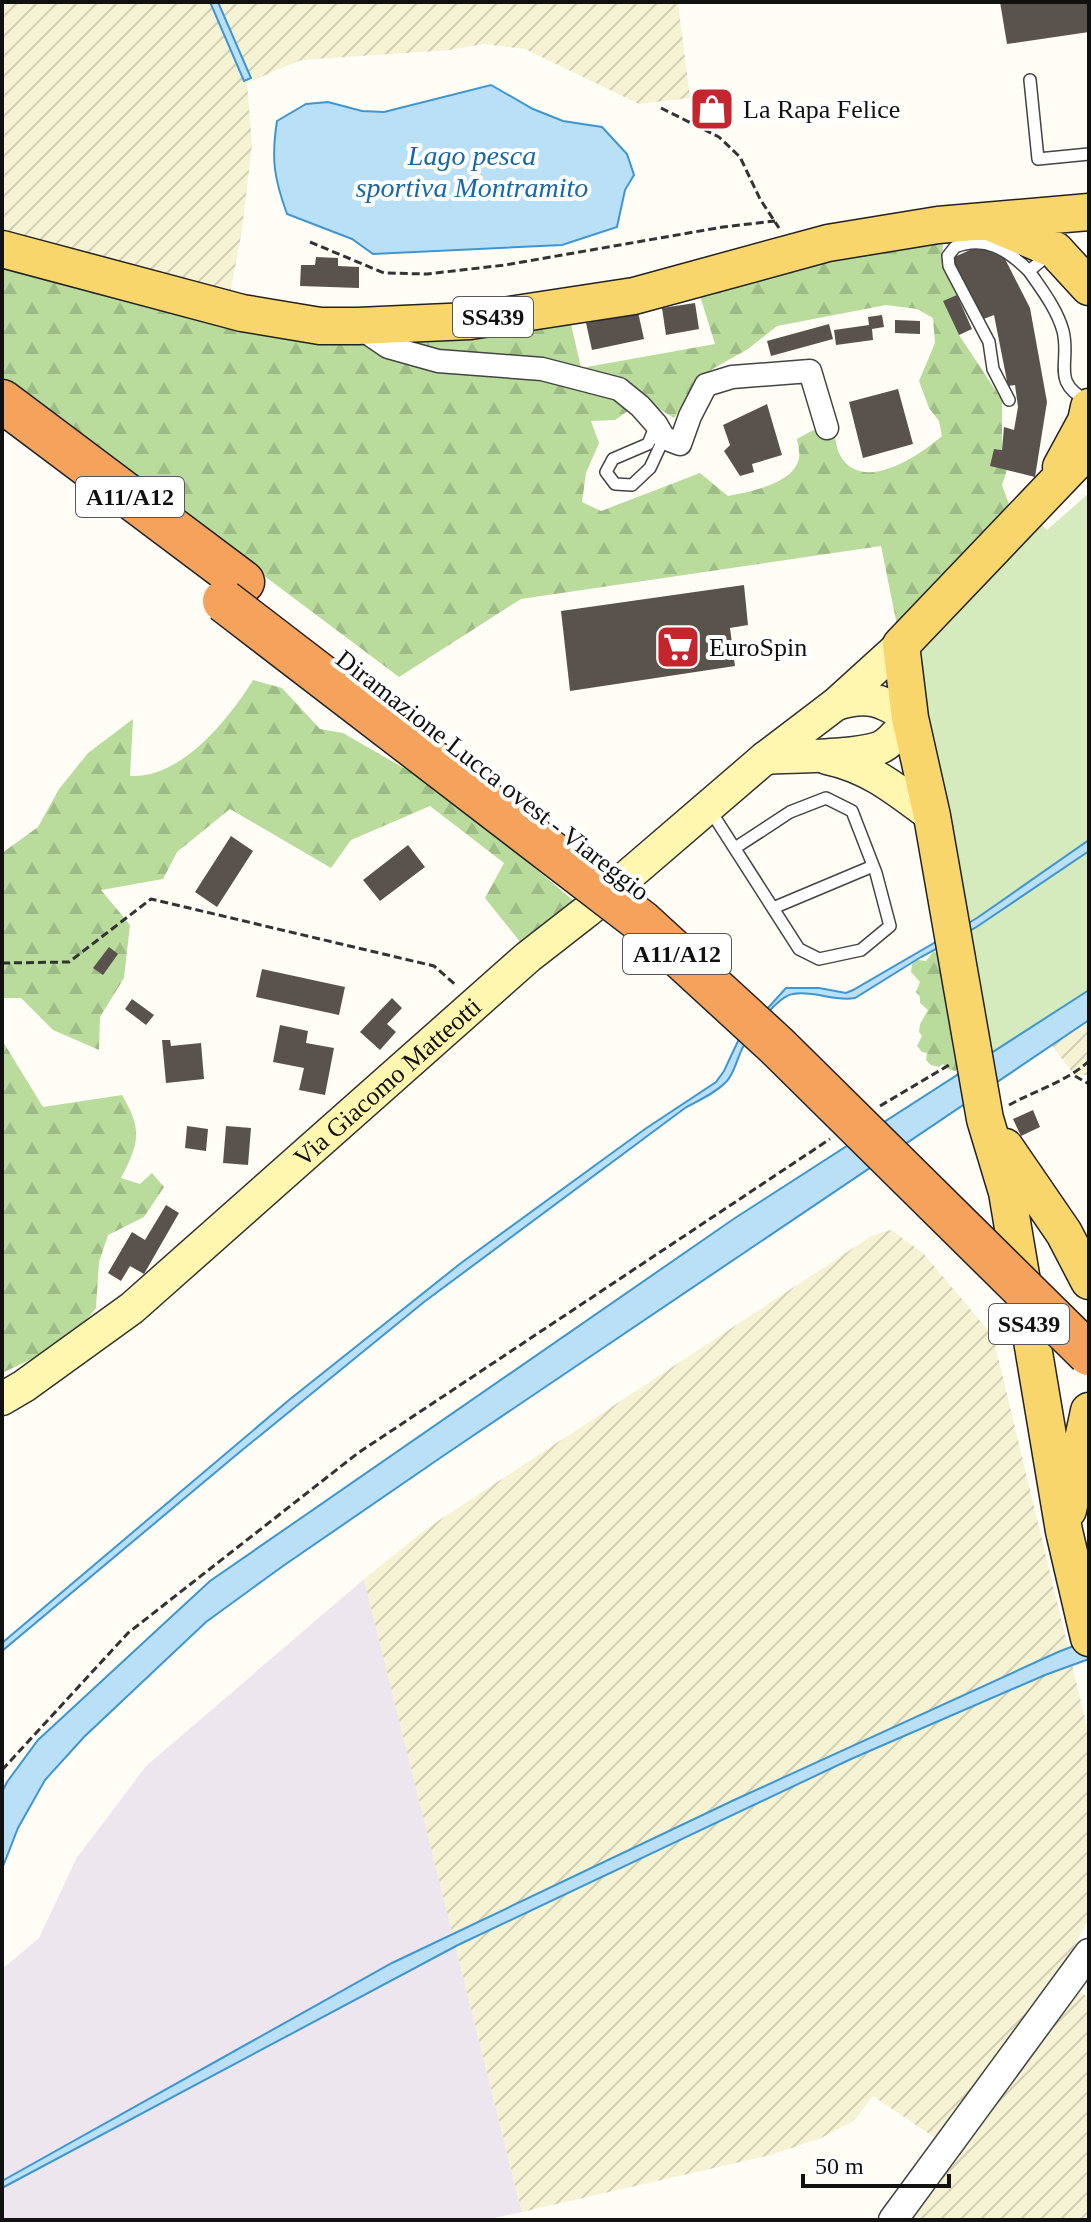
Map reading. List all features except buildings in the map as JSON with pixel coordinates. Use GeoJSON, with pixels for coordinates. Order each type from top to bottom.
{"type":"FeatureCollection","features":[{"type":"Feature","properties":{"kind":"highway","name":"Diramazione Lucca ovest - Viareggio"},"geometry":{"type":"LineString","coordinates":[[7,416],[234,591],[655,901],[793,1025],[1089,1321]]}},
{"type":"Feature","properties":{"kind":"highway","name":"Diramazione Lucca ovest - Viareggio"},"geometry":{"type":"LineString","coordinates":[[234,591],[642,922],[777,1046],[1089,1354]]}},
{"type":"Feature","properties":{"kind":"main road","name":"SS439"},"geometry":{"type":"LineString","coordinates":[[2,249],[242,313],[320,326],[358,326],[470,321],[636,296],[828,243],[938,225],[1089,212]]}},
{"type":"Feature","properties":{"kind":"main road","name":"SS439"},"geometry":{"type":"LineString","coordinates":[[983,220],[1089,287]]}},
{"type":"Feature","properties":{"kind":"main road"},"geometry":{"type":"LineString","coordinates":[[1046,492],[1086,421],[1089,404]]}},
{"type":"Feature","properties":{"kind":"main road"},"geometry":{"type":"LineString","coordinates":[[901,645],[1089,448]]}},
{"type":"Feature","properties":{"kind":"main road","name":"SS439"},"geometry":{"type":"LineString","coordinates":[[901,645],[910,718],[932,816],[985,1119],[1007,1192],[1088,1635]]}},
{"type":"Feature","properties":{"kind":"main road","name":"Via Giacomo Matteotti"},"geometry":{"type":"LineString","coordinates":[[2,1399],[132,1308],[528,957],[587,911],[765,758],[836,704],[901,645]]}},
{"type":"Feature","properties":{"kind":"main road"},"geometry":{"type":"LineString","coordinates":[[765,758],[880,747],[894,737],[910,718],[885,702],[859,697],[836,704]]}},
{"type":"Feature","properties":{"kind":"main road"},"geometry":{"type":"LineString","coordinates":[[817,755],[853,763],[932,816]]}},
{"type":"Feature","properties":{"kind":"main road","name":"SS439"},"geometry":{"type":"LineString","coordinates":[[985,1119],[1064,1233],[1089,1281]]}},
{"type":"Feature","properties":{"kind":"main road","name":"SS439"},"geometry":{"type":"LineString","coordinates":[[1074,1547],[1089,1411]]}},
{"type":"Feature","properties":{"kind":"street"},"geometry":{"type":"LineString","coordinates":[[358,326],[388,347],[438,361],[542,369],[619,389],[660,431],[680,444],[706,385],[732,377],[810,371],[827,428]]}},
{"type":"Feature","properties":{"kind":"street"},"geometry":{"type":"LineString","coordinates":[[893,2220],[1078,1978],[1089,1953]]}},
{"type":"Feature","properties":{"kind":"lane"},"geometry":{"type":"LineString","coordinates":[[1030,80],[1038,159],[1089,154]]}},
{"type":"Feature","properties":{"kind":"lane"},"geometry":{"type":"LineString","coordinates":[[1009,400],[993,369],[989,342],[949,266],[948,256],[955,247],[979,241],[1042,260],[1064,334],[1064,380],[1074,394],[1089,404]]}},
{"type":"Feature","properties":{"kind":"lane"},"geometry":{"type":"LineString","coordinates":[[660,431],[650,468],[632,485],[615,484],[606,472],[613,459],[648,444],[660,431]]}},
{"type":"Feature","properties":{"kind":"lane"},"geometry":{"type":"LineString","coordinates":[[708,807],[799,949],[819,959],[861,950],[890,926],[873,866],[852,811],[826,798],[790,812],[735,848]]}},
{"type":"Feature","properties":{"kind":"lane"},"geometry":{"type":"LineString","coordinates":[[773,908],[873,866]]}},
{"type":"Feature","properties":{"kind":"path"},"geometry":{"type":"LineString","coordinates":[[661,108],[719,137],[740,157],[791,253]]}},
{"type":"Feature","properties":{"kind":"path"},"geometry":{"type":"LineString","coordinates":[[310,242],[384,273],[427,274],[505,265],[723,227],[775,221]]}},
{"type":"Feature","properties":{"kind":"path"},"geometry":{"type":"LineString","coordinates":[[2,963],[69,962],[151,899],[434,966],[476,1003]]}},
{"type":"Feature","properties":{"kind":"path"},"geometry":{"type":"LineString","coordinates":[[869,1113],[907,1088],[974,1052]]}},
{"type":"Feature","properties":{"kind":"path"},"geometry":{"type":"LineString","coordinates":[[985,1119],[1041,1088],[1074,1075],[1089,1061]]}},
{"type":"Feature","properties":{"kind":"path"},"geometry":{"type":"LineString","coordinates":[[1074,1075],[1089,1084]]}},
{"type":"Feature","properties":{"kind":"path"},"geometry":{"type":"LineString","coordinates":[[2,1770],[128,1633],[358,1453],[831,1138]]}},
{"type":"Feature","properties":{"kind":"shaded area"},"geometry":{"type":"Polygon","coordinates":[[[2,2],[678,2],[690,98],[639,104],[525,49],[483,44],[450,50],[301,60],[247,83],[252,145],[242,230],[227,310],[2,248],[2,2]]]}},
{"type":"Feature","properties":{"kind":"shaded area"},"geometry":{"type":"Polygon","coordinates":[[[1089,1020],[1089,1075],[1074,1075],[1051,1044],[1089,1020]]]}},
{"type":"Feature","properties":{"kind":"shaded area"},"geometry":{"type":"Polygon","coordinates":[[[891,1230],[923,1253],[993,1336],[1089,1735],[1089,1918],[1059,1975],[1086,1996],[1089,1994],[1089,2220],[909,2220],[956,2152],[873,2096],[854,2121],[821,2138],[771,2155],[522,2212],[364,1579],[426,1529],[873,1235],[891,1230]]]}},
{"type":"Feature","properties":{"kind":"shaded area"},"geometry":{"type":"Polygon","coordinates":[[[364,1579],[522,2212],[485,2220],[2,2220],[2,1969],[39,1938],[76,1859],[146,1766],[364,1579]]]}},
{"type":"Feature","properties":{"kind":"green space"},"geometry":{"type":"Polygon","coordinates":[[[943,242],[942,266],[957,295],[945,303],[959,335],[1002,400],[1002,450],[994,449],[1007,470],[1002,485],[1010,507],[901,645],[881,546],[521,599],[399,677],[2,379],[2,248],[242,313],[567,306],[581,368],[715,344],[695,280],[943,242]],[[886,305],[777,326],[748,349],[700,376],[674,418],[626,384],[628,411],[615,420],[591,421],[599,443],[586,473],[582,502],[601,511],[700,473],[728,496],[758,489],[789,474],[799,458],[797,439],[813,430],[835,437],[840,455],[850,466],[862,472],[891,468],[920,453],[942,436],[939,421],[929,408],[919,381],[935,343],[933,318],[917,309],[886,305]]]}},
{"type":"Feature","properties":{"kind":"green space"},"geometry":{"type":"Polygon","coordinates":[[[1089,493],[1089,990],[975,1063],[901,647],[1027,510],[1047,530],[1089,493]]]}},
{"type":"Feature","properties":{"kind":"green space"},"geometry":{"type":"Polygon","coordinates":[[[253,680],[282,688],[320,729],[343,733],[442,790],[575,902],[542,924],[529,953],[485,898],[504,863],[430,806],[351,840],[331,868],[230,809],[177,852],[163,879],[101,890],[130,925],[124,978],[100,1017],[99,1050],[53,1030],[21,998],[2,998],[2,853],[38,827],[59,789],[88,753],[133,719],[130,776],[149,774],[167,768],[202,744],[231,712],[253,680]]]}},
{"type":"Feature","properties":{"kind":"green space"},"geometry":{"type":"Polygon","coordinates":[[[933,952],[940,953],[962,1066],[955,1071],[943,1064],[939,1067],[931,1065],[926,1060],[927,1053],[917,1046],[922,1036],[920,1024],[928,1010],[920,1003],[916,992],[920,982],[911,972],[912,964],[918,960],[926,961],[933,952]]]}},
{"type":"Feature","properties":{"kind":"green space"},"geometry":{"type":"Polygon","coordinates":[[[2,1040],[43,1107],[122,1095],[133,1117],[136,1136],[132,1155],[121,1178],[140,1184],[152,1173],[164,1187],[144,1217],[108,1235],[99,1262],[96,1308],[70,1341],[2,1373],[2,1040]]]}},
{"type":"Feature","properties":{"kind":"water"},"geometry":{"type":"Polygon","coordinates":[[[210,2],[218,2],[251,78],[244,81],[210,2]]]}},
{"type":"Feature","properties":{"kind":"water","name":"Lago pesca sportiva Montramito"},"geometry":{"type":"Polygon","coordinates":[[[491,85],[533,109],[563,121],[602,127],[627,154],[634,175],[625,190],[617,227],[562,245],[373,254],[352,239],[287,214],[275,168],[277,121],[306,104],[328,102],[362,111],[384,112],[491,85]]]}},
{"type":"Feature","properties":{"kind":"water"},"geometry":{"type":"Polygon","coordinates":[[[1089,840],[1089,851],[975,928],[855,998],[801,993],[780,1001],[752,1033],[723,1085],[685,1108],[424,1302],[2,1651],[2,1643],[289,1400],[461,1263],[645,1129],[716,1082],[738,1041],[786,988],[819,988],[846,993],[853,990],[977,918],[1089,840]]]}},
{"type":"Feature","properties":{"kind":"water"},"geometry":{"type":"Polygon","coordinates":[[[1089,990],[1089,1020],[443,1456],[206,1622],[84,1737],[45,1780],[18,1828],[2,1869],[2,1792],[7,1782],[38,1740],[210,1581],[735,1218],[1089,990]]]}},
{"type":"Feature","properties":{"kind":"water"},"geometry":{"type":"Polygon","coordinates":[[[1089,1640],[1089,1659],[851,1759],[458,1945],[2,2188],[2,2181],[392,1963],[732,1801],[1089,1640]]]}},
{"type":"Feature","properties":{"kind":"place","name":"La Rapa Felice"},"geometry":{"type":"Point","coordinates":[712,109]}},
{"type":"Feature","properties":{"kind":"place","name":"EuroSpin"},"geometry":{"type":"Point","coordinates":[678,647]}}]}
